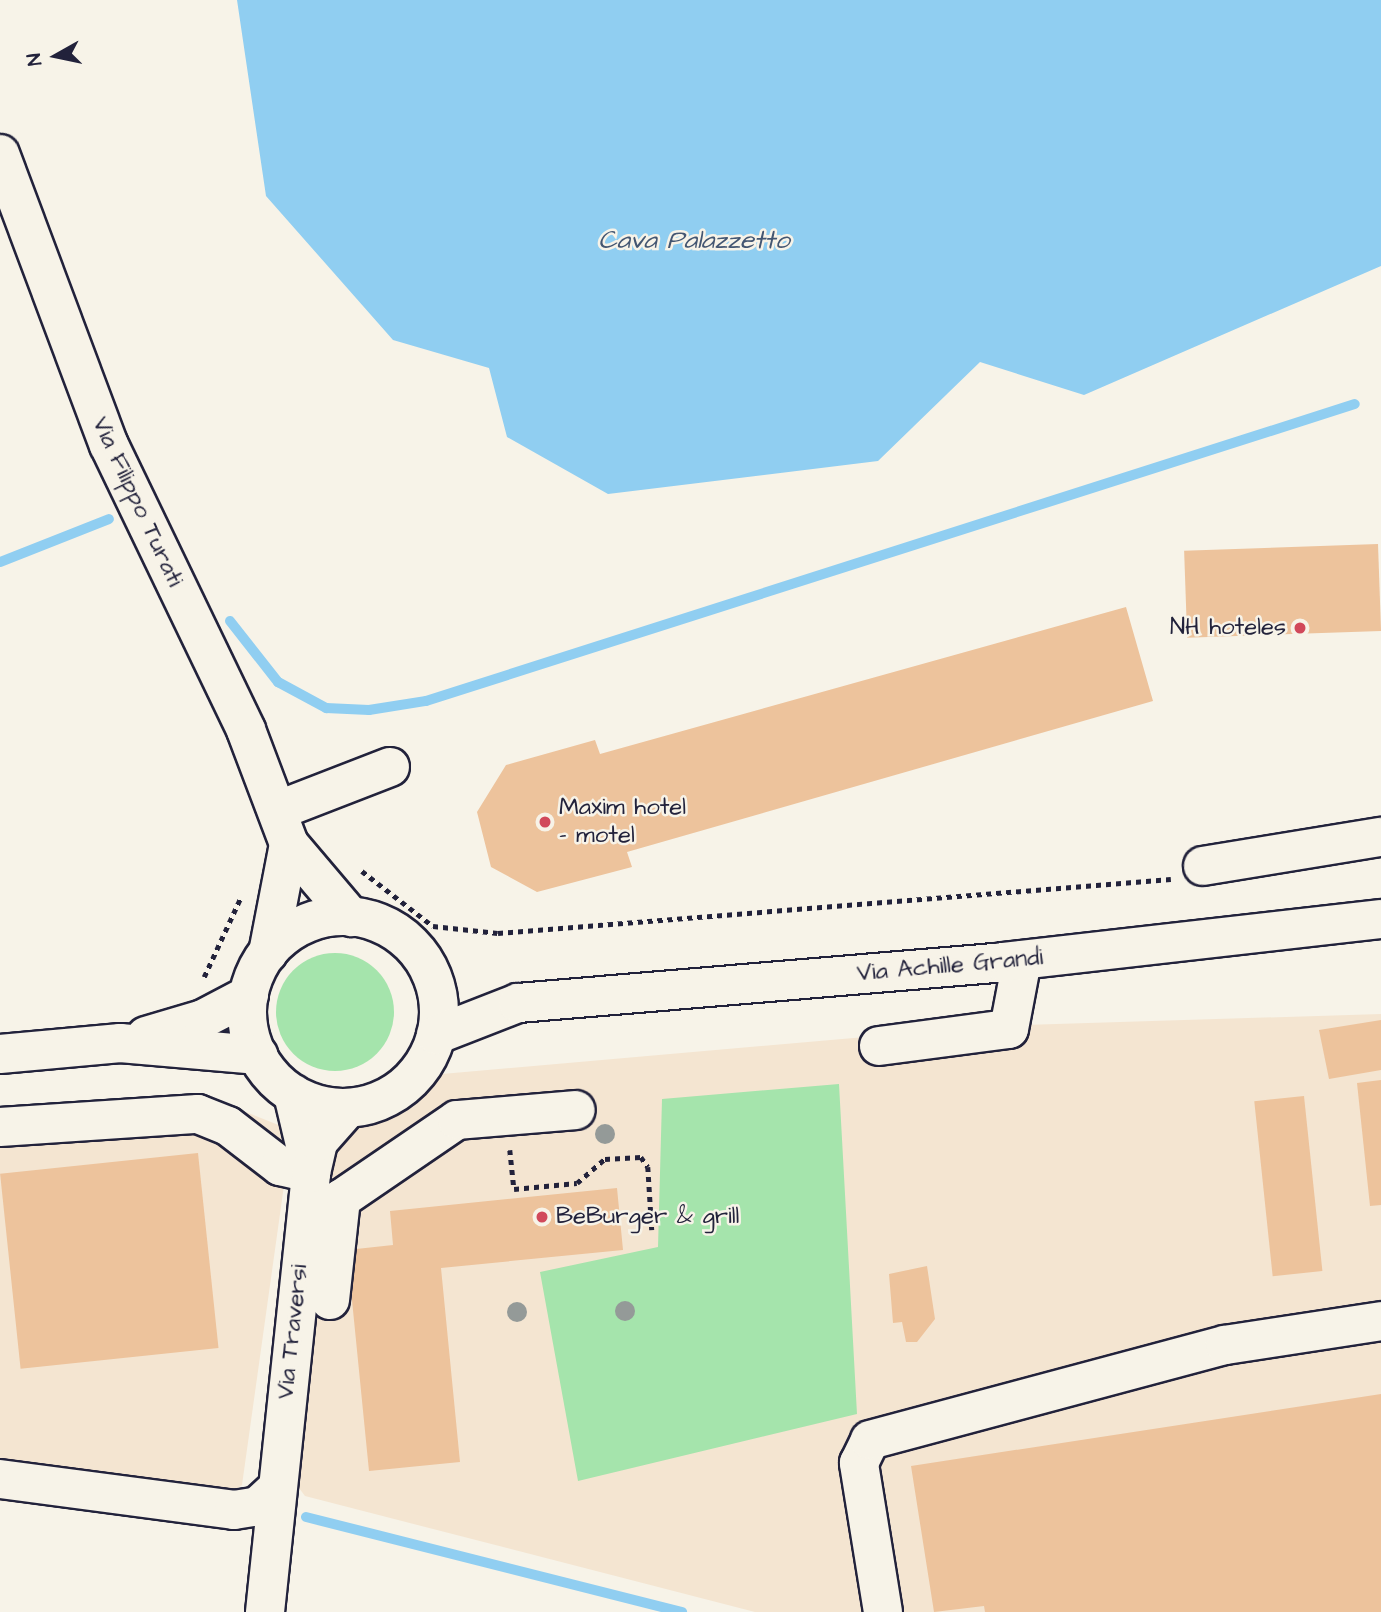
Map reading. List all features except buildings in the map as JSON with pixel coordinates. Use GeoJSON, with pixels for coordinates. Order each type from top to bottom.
{"type":"FeatureCollection","features":[{"type":"Feature","properties":{"kind":"main road","name":"Via Filippo Turati"},"geometry":{"type":"LineString","coordinates":[[0,154],[114,457],[284,827],[351,917]]}},
{"type":"Feature","properties":{"kind":"main road"},"geometry":{"type":"LineString","coordinates":[[311,1174],[293,1094],[258,1055],[249,1026],[249,995],[268,953],[284,827],[390,767]]}},
{"type":"Feature","properties":{"kind":"main road"},"geometry":{"type":"LineString","coordinates":[[1191,877],[1381,837]]}},
{"type":"Feature","properties":{"kind":"main road"},"geometry":{"type":"LineString","coordinates":[[268,953],[307,923],[351,917],[402,937],[434,981],[436,1035],[406,1084],[379,1101],[348,1108],[293,1094]]}},
{"type":"Feature","properties":{"kind":"main road","name":"Via Achille Grandi"},"geometry":{"type":"LineString","coordinates":[[436,1035],[518,1003],[1022,960],[1381,919]]}},
{"type":"Feature","properties":{"kind":"main road"},"geometry":{"type":"LineString","coordinates":[[879,1046],[1009,1029],[1022,960]]}},
{"type":"Feature","properties":{"kind":"main road","name":"Via Achille Grandi"},"geometry":{"type":"LineString","coordinates":[[434,981],[518,1003]]}},
{"type":"Feature","properties":{"kind":"main road"},"geometry":{"type":"LineString","coordinates":[[120,1043],[203,1019],[249,995]]}},
{"type":"Feature","properties":{"kind":"main road"},"geometry":{"type":"LineString","coordinates":[[0,1054],[120,1043],[258,1055]]}},
{"type":"Feature","properties":{"kind":"main road"},"geometry":{"type":"LineString","coordinates":[[311,1174],[318,1142],[348,1108]]}},
{"type":"Feature","properties":{"kind":"main road"},"geometry":{"type":"LineString","coordinates":[[330,1300],[341,1199],[457,1120],[576,1110]]}},
{"type":"Feature","properties":{"kind":"main road"},"geometry":{"type":"LineString","coordinates":[[0,1127],[198,1114],[228,1126],[279,1166],[311,1174]]}},
{"type":"Feature","properties":{"kind":"main road","name":"Via Traversi"},"geometry":{"type":"LineString","coordinates":[[265,1612],[275,1490],[311,1174]]}},
{"type":"Feature","properties":{"kind":"main road"},"geometry":{"type":"LineString","coordinates":[[883,1612],[859,1463],[870,1440],[1225,1345],[1381,1321]]}},
{"type":"Feature","properties":{"kind":"main road"},"geometry":{"type":"LineString","coordinates":[[0,1479],[234,1510],[258,1506],[275,1490]]}},
{"type":"Feature","properties":{"kind":"path"},"geometry":{"type":"LineString","coordinates":[[358,868],[433,926],[499,933],[1155,876],[1191,877]]}},
{"type":"Feature","properties":{"kind":"path"},"geometry":{"type":"LineString","coordinates":[[514,1189],[577,1183],[605,1159],[641,1157],[648,1167],[652,1230]]}},
{"type":"Feature","properties":{"kind":"shaded area"},"geometry":{"type":"Polygon","coordinates":[[[1381,1014],[1381,1612],[755,1612],[305,1496],[293,1480],[325,1160],[353,1128],[413,1107],[442,1074],[991,1026],[1381,1014]]]}},
{"type":"Feature","properties":{"kind":"shaded area"},"geometry":{"type":"Polygon","coordinates":[[[208,1097],[281,1126],[287,1164],[242,1485],[193,1521],[0,1501],[0,1119],[208,1097]]]}},
{"type":"Feature","properties":{"kind":"green space"},"geometry":{"type":"Polygon","coordinates":[[[335,953],[368,963],[384,979],[394,1012],[384,1045],[368,1061],[335,1071],[302,1061],[286,1045],[276,1012],[286,979],[302,963],[335,953]]]}},
{"type":"Feature","properties":{"kind":"green space"},"geometry":{"type":"Polygon","coordinates":[[[839,1084],[857,1414],[578,1481],[540,1272],[658,1247],[662,1099],[839,1084]]]}},
{"type":"Feature","properties":{"kind":"water","name":"Cava Palazzetto"},"geometry":{"type":"Polygon","coordinates":[[[237,0],[1381,0],[1381,266],[1084,395],[980,362],[878,461],[608,494],[507,437],[489,368],[393,340],[266,196],[237,0]]]}},
{"type":"Feature","properties":{"kind":"waterway"},"geometry":{"type":"LineString","coordinates":[[230,621],[278,682],[326,708],[369,710],[426,701],[1355,404]]}},
{"type":"Feature","properties":{"kind":"waterway"},"geometry":{"type":"LineString","coordinates":[[0,562],[109,519]]}},
{"type":"Feature","properties":{"kind":"waterway"},"geometry":{"type":"LineString","coordinates":[[306,1517],[682,1612]]}},
{"type":"Feature","properties":{"kind":"place","name":"NH hoteles"},"geometry":{"type":"Point","coordinates":[1300,628]}},
{"type":"Feature","properties":{"kind":"place","name":"Maxim hotel - motel"},"geometry":{"type":"Point","coordinates":[545,822]}},
{"type":"Feature","properties":{"kind":"place","name":"BeBurger & grill"},"geometry":{"type":"Point","coordinates":[542,1217]}}]}
